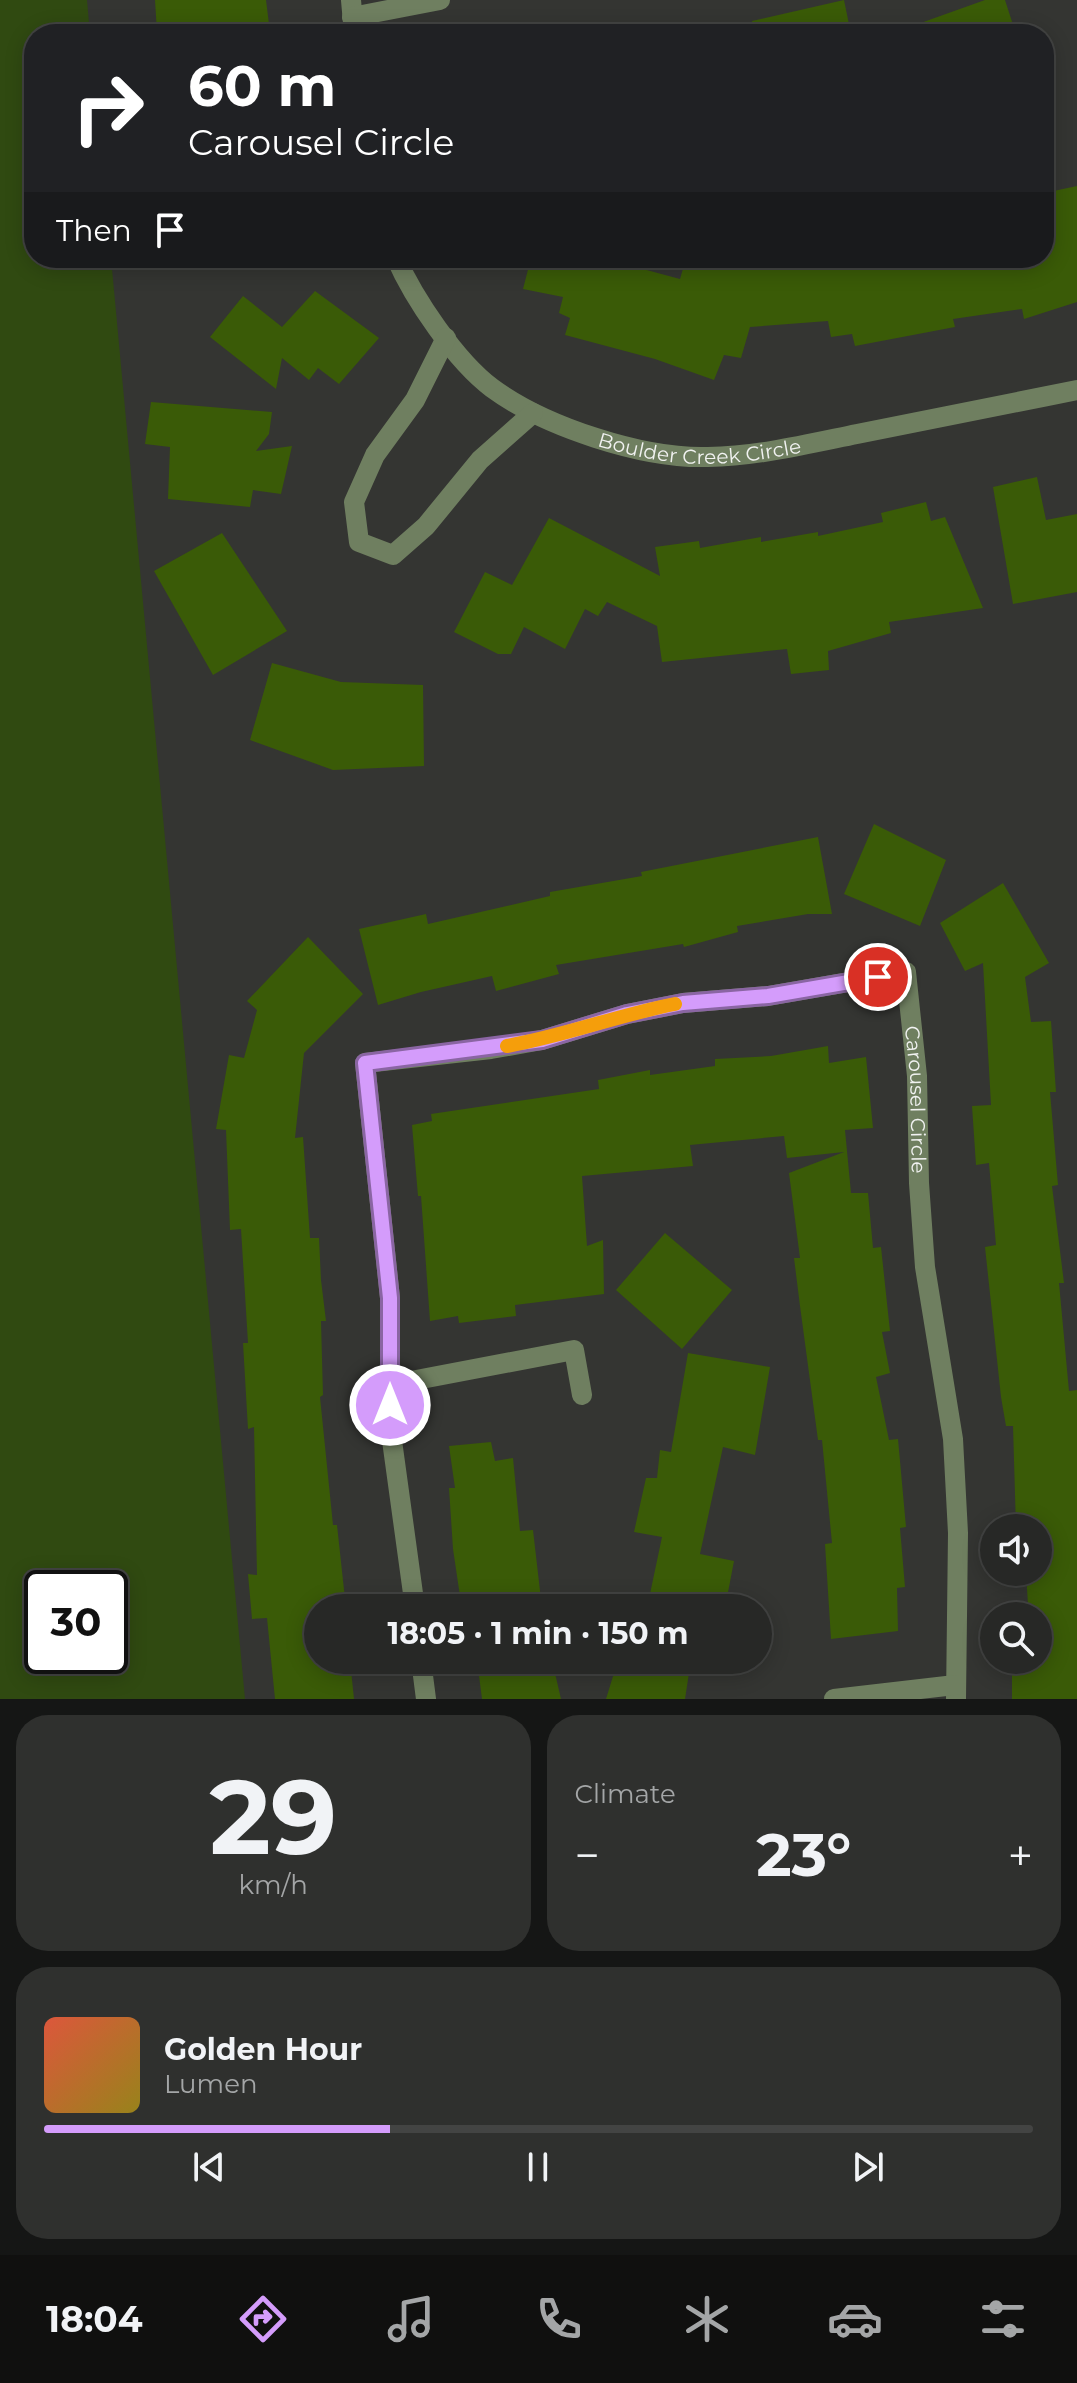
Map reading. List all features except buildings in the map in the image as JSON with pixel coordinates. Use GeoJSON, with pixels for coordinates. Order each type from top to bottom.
{"type":"FeatureCollection","features":[{"type":"Feature","properties":{"kind":"street"},"geometry":{"type":"LineString","coordinates":[[352,17],[440,0]]}},
{"type":"Feature","properties":{"kind":"street","name":"Boulder Creek Circle"},"geometry":{"type":"LineString","coordinates":[[401,268],[459,357],[492,388],[533,413],[608,442],[674,457],[751,455],[1077,390]]}},
{"type":"Feature","properties":{"kind":"street"},"geometry":{"type":"LineString","coordinates":[[446,338],[415,400],[375,455],[354,502],[359,542],[393,555],[426,526],[480,460],[533,413]]}},
{"type":"Feature","properties":{"kind":"street","name":"Carousel Circle"},"geometry":{"type":"LineString","coordinates":[[413,1594],[390,1426],[390,1298],[365,1063],[542,1040],[627,1014],[683,1003],[768,996],[906,972],[917,1076],[919,1183],[925,1267],[953,1439],[958,1533],[955,1692]]}},
{"type":"Feature","properties":{"kind":"street"},"geometry":{"type":"LineString","coordinates":[[390,1385],[574,1350],[582,1395]]}},
{"type":"Feature","properties":{"kind":"street"},"geometry":{"type":"LineString","coordinates":[[423,1674],[426,1699]]}},
{"type":"Feature","properties":{"kind":"street"},"geometry":{"type":"LineString","coordinates":[[834,1699],[955,1692]]}},
{"type":"Feature","properties":{"kind":"green space"},"geometry":{"type":"Polygon","coordinates":[[[0,0],[87,0],[89,24],[24,24],[24,268],[112,268],[245,1699],[0,1699],[0,0]]]}},
{"type":"Feature","properties":{"kind":"slow traffic"},"geometry":{"type":"LineString","coordinates":[[507,1046],[542,1040],[627,1014],[675,1004]]}},
{"type":"Feature","properties":{"kind":"route"},"geometry":{"type":"LineString","coordinates":[[390,1405],[390,1298],[365,1063],[491,1049],[542,1040],[627,1014],[683,1003],[768,996],[878,977]]}}]}
